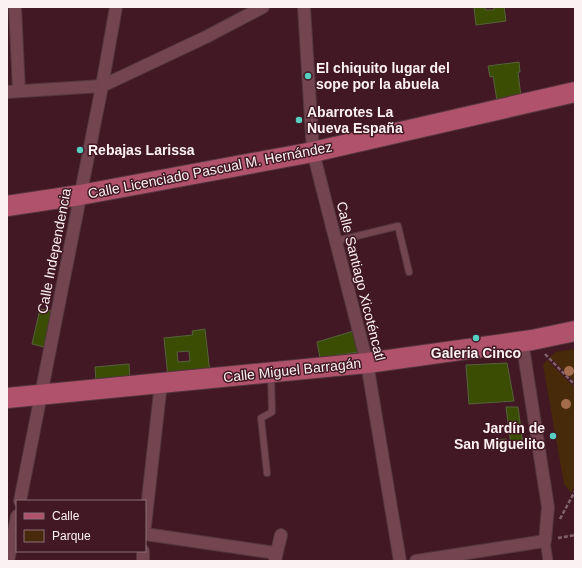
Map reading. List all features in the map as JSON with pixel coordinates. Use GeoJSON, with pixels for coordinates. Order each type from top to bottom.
{"type":"FeatureCollection","features":[{"type":"Feature","properties":{"kind":"main road","name":"Calle Licenciado Pascual M. Hernández"},"geometry":{"type":"LineString","coordinates":[[7,206],[80,195],[313,152],[575,92]]}},
{"type":"Feature","properties":{"kind":"main road","name":"Calle Miguel Barragán"},"geometry":{"type":"LineString","coordinates":[[7,398],[367,363],[527,340],[575,331]]}},
{"type":"Feature","properties":{"kind":"street"},"geometry":{"type":"LineString","coordinates":[[15,7],[13,92],[102,86],[206,37],[263,7]]}},
{"type":"Feature","properties":{"kind":"street","name":"Calle Independencia"},"geometry":{"type":"LineString","coordinates":[[20,500],[102,86],[116,7]]}},
{"type":"Feature","properties":{"kind":"street","name":"Calle Santiago Xicoténcatl"},"geometry":{"type":"LineString","coordinates":[[304,7],[313,152],[367,363],[400,561]]}},
{"type":"Feature","properties":{"kind":"street"},"geometry":{"type":"LineString","coordinates":[[527,340],[548,507],[545,541],[548,561]]}},
{"type":"Feature","properties":{"kind":"street"},"geometry":{"type":"LineString","coordinates":[[146,517],[161,383]]}},
{"type":"Feature","properties":{"kind":"street"},"geometry":{"type":"LineString","coordinates":[[8,561],[16,521]]}},
{"type":"Feature","properties":{"kind":"street"},"geometry":{"type":"LineString","coordinates":[[146,534],[275,557],[281,535]]}},
{"type":"Feature","properties":{"kind":"street"},"geometry":{"type":"LineString","coordinates":[[416,561],[545,541]]}},
{"type":"Feature","properties":{"kind":"lane"},"geometry":{"type":"LineString","coordinates":[[336,241],[398,226],[409,272]]}},
{"type":"Feature","properties":{"kind":"lane"},"geometry":{"type":"LineString","coordinates":[[267,473],[262,418],[272,412],[271,372]]}},
{"type":"Feature","properties":{"kind":"path"},"geometry":{"type":"LineString","coordinates":[[527,340],[575,385]]}},
{"type":"Feature","properties":{"kind":"path"},"geometry":{"type":"LineString","coordinates":[[566,537],[575,535]]}},
{"type":"Feature","properties":{"kind":"green space"},"geometry":{"type":"Polygon","coordinates":[[[575,349],[575,382],[550,357],[555,352],[575,349]]]}},
{"type":"Feature","properties":{"kind":"green space"},"geometry":{"type":"Polygon","coordinates":[[[547,360],[575,388],[575,485],[571,493],[564,484],[543,365],[547,360]]]}},
{"type":"Feature","properties":{"kind":"building"},"geometry":{"type":"Polygon","coordinates":[[[474,7],[485,7],[485,10],[494,10],[494,7],[504,7],[506,21],[476,25],[474,7]]]}},
{"type":"Feature","properties":{"kind":"building"},"geometry":{"type":"Polygon","coordinates":[[[519,62],[520,72],[518,72],[521,97],[497,101],[493,76],[490,77],[488,66],[519,62]]]}},
{"type":"Feature","properties":{"kind":"building"},"geometry":{"type":"Polygon","coordinates":[[[40,309],[52,311],[44,347],[32,344],[40,309]]]}},
{"type":"Feature","properties":{"kind":"building"},"geometry":{"type":"Polygon","coordinates":[[[205,329],[210,373],[168,377],[164,338],[193,335],[192,331],[205,329]],[[189,351],[177,352],[178,362],[190,361],[189,351]]]}},
{"type":"Feature","properties":{"kind":"building"},"geometry":{"type":"Polygon","coordinates":[[[354,331],[358,352],[320,358],[317,342],[354,331]]]}},
{"type":"Feature","properties":{"kind":"building"},"geometry":{"type":"Polygon","coordinates":[[[507,363],[514,401],[469,404],[466,365],[507,363]]]}},
{"type":"Feature","properties":{"kind":"building"},"geometry":{"type":"Polygon","coordinates":[[[129,364],[130,380],[96,382],[95,367],[129,364]]]}},
{"type":"Feature","properties":{"kind":"building"},"geometry":{"type":"Polygon","coordinates":[[[506,407],[518,407],[523,445],[511,446],[506,407]]]}},
{"type":"Feature","properties":{"kind":"building"},"geometry":{"type":"Polygon","coordinates":[[[506,439],[507,448],[491,450],[489,441],[506,439]]]}},
{"type":"Feature","properties":{"kind":"place","name":"El chiquito lugar del sope por la abuela"},"geometry":{"type":"Point","coordinates":[308,76]}},
{"type":"Feature","properties":{"kind":"place","name":"Abarrotes La Nueva España"},"geometry":{"type":"Point","coordinates":[299,120]}},
{"type":"Feature","properties":{"kind":"place","name":"Rebajas Larissa"},"geometry":{"type":"Point","coordinates":[80,150]}},
{"type":"Feature","properties":{"kind":"place","name":"Galeria Cinco"},"geometry":{"type":"Point","coordinates":[476,338]}},
{"type":"Feature","properties":{"kind":"place","name":"Jardín de San Miguelito"},"geometry":{"type":"Point","coordinates":[553,436]}}]}
